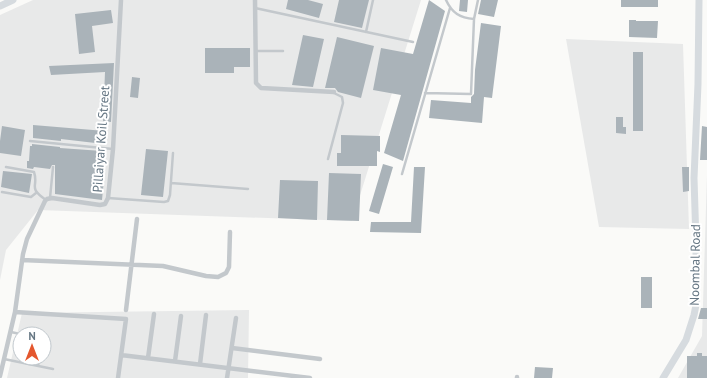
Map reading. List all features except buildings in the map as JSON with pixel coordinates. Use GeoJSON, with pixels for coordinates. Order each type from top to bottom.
{"type":"FeatureCollection","features":[{"type":"Feature","properties":{"kind":"street"},"geometry":{"type":"LineString","coordinates":[[0,6],[13,0]]}},
{"type":"Feature","properties":{"kind":"street","name":"Pillaiyar Koil Street"},"geometry":{"type":"LineString","coordinates":[[48,199],[100,205],[105,204],[108,198],[113,149],[121,0]]}},
{"type":"Feature","properties":{"kind":"street"},"geometry":{"type":"LineString","coordinates":[[254,0],[256,83],[261,88],[334,92]]}},
{"type":"Feature","properties":{"kind":"street","name":"Noombal Road"},"geometry":{"type":"LineString","coordinates":[[663,378],[686,340],[696,305],[694,178],[699,78],[699,0]]}},
{"type":"Feature","properties":{"kind":"street"},"geometry":{"type":"LineString","coordinates":[[0,376],[15,312],[22,260],[27,239],[48,199]]}},
{"type":"Feature","properties":{"kind":"street"},"geometry":{"type":"LineString","coordinates":[[126,310],[137,219]]}},
{"type":"Feature","properties":{"kind":"street"},"geometry":{"type":"LineString","coordinates":[[22,260],[163,266],[206,276],[218,276],[226,273],[229,267],[230,232]]}},
{"type":"Feature","properties":{"kind":"street"},"geometry":{"type":"LineString","coordinates":[[15,312],[126,319],[118,378]]}},
{"type":"Feature","properties":{"kind":"street"},"geometry":{"type":"LineString","coordinates":[[148,358],[154,314]]}},
{"type":"Feature","properties":{"kind":"street"},"geometry":{"type":"LineString","coordinates":[[200,364],[206,315]]}},
{"type":"Feature","properties":{"kind":"street"},"geometry":{"type":"LineString","coordinates":[[175,361],[181,316]]}},
{"type":"Feature","properties":{"kind":"street"},"geometry":{"type":"LineString","coordinates":[[227,378],[236,318]]}},
{"type":"Feature","properties":{"kind":"street"},"geometry":{"type":"LineString","coordinates":[[232,348],[320,359]]}},
{"type":"Feature","properties":{"kind":"street"},"geometry":{"type":"LineString","coordinates":[[121,354],[310,378]]}},
{"type":"Feature","properties":{"kind":"lane"},"geometry":{"type":"LineString","coordinates":[[366,32],[373,0]]}},
{"type":"Feature","properties":{"kind":"lane"},"geometry":{"type":"LineString","coordinates":[[446,0],[450,8],[463,18],[474,19]]}},
{"type":"Feature","properties":{"kind":"lane"},"geometry":{"type":"LineString","coordinates":[[425,93],[471,94],[474,19],[478,0]]}},
{"type":"Feature","properties":{"kind":"lane"},"geometry":{"type":"LineString","coordinates":[[255,8],[413,42]]}},
{"type":"Feature","properties":{"kind":"lane"},"geometry":{"type":"LineString","coordinates":[[402,174],[450,8]]}},
{"type":"Feature","properties":{"kind":"lane"},"geometry":{"type":"LineString","coordinates":[[256,51],[283,51]]}},
{"type":"Feature","properties":{"kind":"lane"},"geometry":{"type":"LineString","coordinates":[[328,160],[343,103],[342,97],[334,92]]}},
{"type":"Feature","properties":{"kind":"lane"},"geometry":{"type":"LineString","coordinates":[[30,141],[113,149]]}},
{"type":"Feature","properties":{"kind":"lane"},"geometry":{"type":"LineString","coordinates":[[108,198],[168,201],[173,153]]}},
{"type":"Feature","properties":{"kind":"lane"},"geometry":{"type":"LineString","coordinates":[[6,167],[34,172],[34,187],[36,194]]}},
{"type":"Feature","properties":{"kind":"lane"},"geometry":{"type":"LineString","coordinates":[[36,194],[48,199],[53,167]]}},
{"type":"Feature","properties":{"kind":"lane"},"geometry":{"type":"LineString","coordinates":[[171,183],[248,189]]}},
{"type":"Feature","properties":{"kind":"lane"},"geometry":{"type":"LineString","coordinates":[[2,192],[31,197],[36,194]]}},
{"type":"Feature","properties":{"kind":"lane"},"geometry":{"type":"LineString","coordinates":[[4,359],[12,361]]}},
{"type":"Feature","properties":{"kind":"lane"},"geometry":{"type":"LineString","coordinates":[[38,366],[53,369]]}},
{"type":"Feature","properties":{"kind":"shaded area"},"geometry":{"type":"Polygon","coordinates":[[[33,0],[421,0],[352,221],[38,210],[6,250],[0,280],[0,15],[33,0]]]}},
{"type":"Feature","properties":{"kind":"shaded area"},"geometry":{"type":"Polygon","coordinates":[[[566,39],[683,44],[689,229],[599,227],[566,39]]]}},
{"type":"Feature","properties":{"kind":"shaded area"},"geometry":{"type":"Polygon","coordinates":[[[707,175],[707,378],[678,378],[702,336],[707,175]]]}},
{"type":"Feature","properties":{"kind":"shaded area"},"geometry":{"type":"Polygon","coordinates":[[[249,310],[248,378],[7,378],[12,356],[12,366],[52,366],[52,326],[19,326],[22,313],[249,310]]]}}]}
